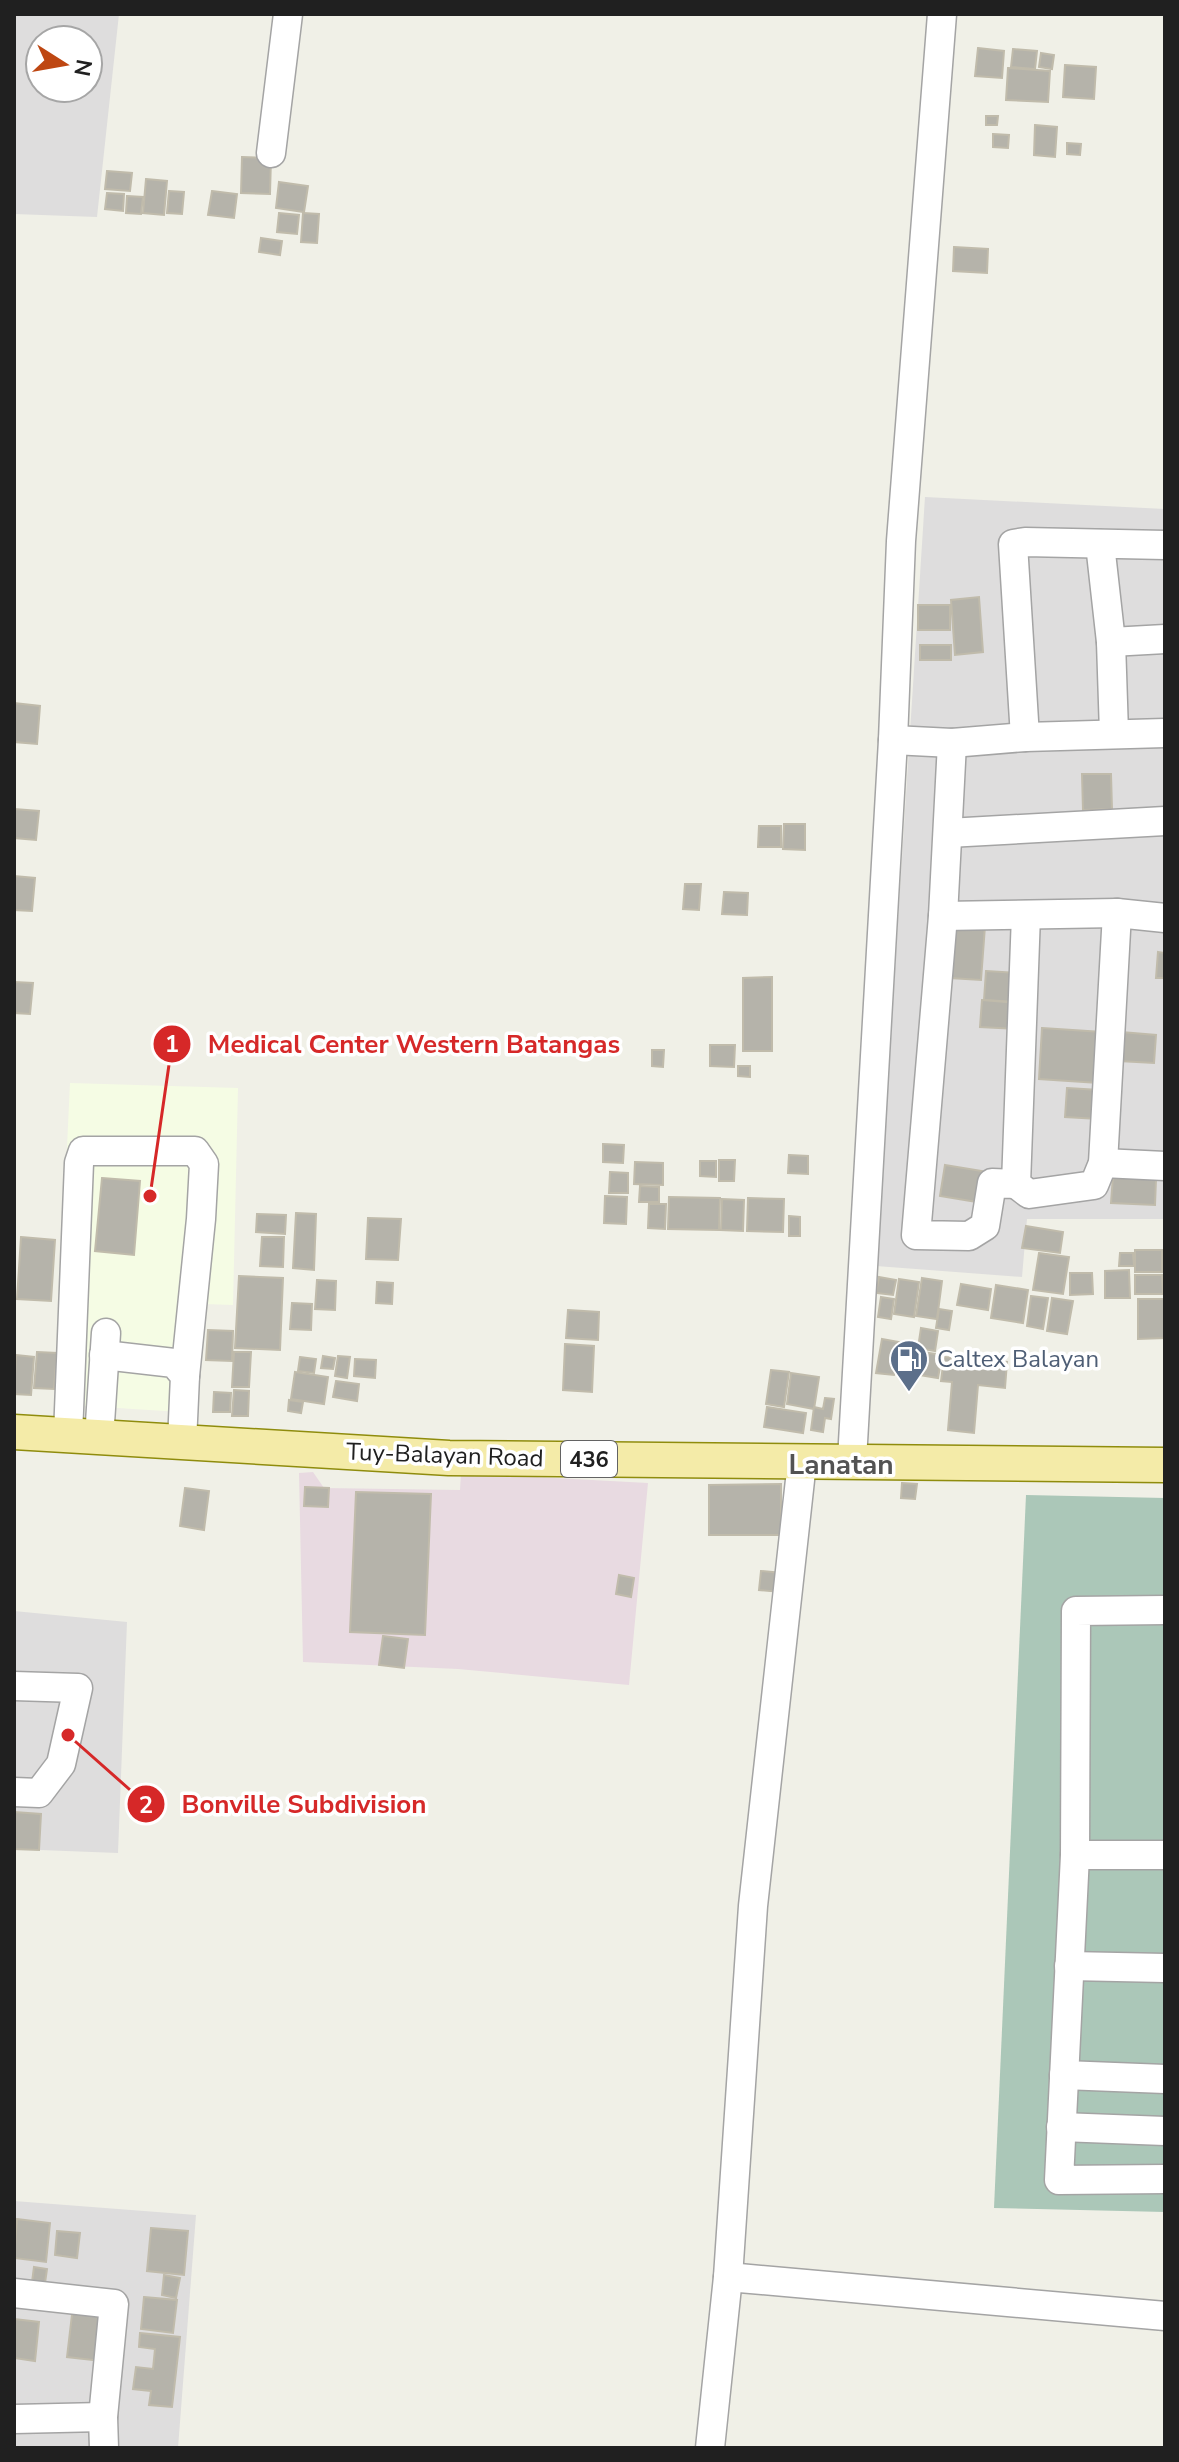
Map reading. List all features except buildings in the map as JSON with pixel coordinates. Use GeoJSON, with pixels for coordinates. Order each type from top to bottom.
{"type":"FeatureCollection","features":[{"type":"Feature","properties":{"kind":"main road","name":"Tuy-Balayan Road"},"geometry":{"type":"LineString","coordinates":[[14,1432],[449,1458],[1165,1465]]}},
{"type":"Feature","properties":{"kind":"street"},"geometry":{"type":"LineString","coordinates":[[271,153],[288,14]]}},
{"type":"Feature","properties":{"kind":"street"},"geometry":{"type":"LineString","coordinates":[[852,1460],[893,740],[901,541],[942,14]]}},
{"type":"Feature","properties":{"kind":"street"},"geometry":{"type":"LineString","coordinates":[[1025,737],[1013,544],[1165,545]]}},
{"type":"Feature","properties":{"kind":"street"},"geometry":{"type":"LineString","coordinates":[[1100,544],[1111,642],[1114,733]]}},
{"type":"Feature","properties":{"kind":"street"},"geometry":{"type":"LineString","coordinates":[[1111,642],[1165,639]]}},
{"type":"Feature","properties":{"kind":"street"},"geometry":{"type":"LineString","coordinates":[[893,740],[952,743],[1025,737],[1165,733]]}},
{"type":"Feature","properties":{"kind":"street"},"geometry":{"type":"LineString","coordinates":[[952,743],[943,916],[916,1235],[969,1236],[985,1226],[992,1183],[1016,1184],[1029,1194],[1094,1185],[1103,1163],[1117,913]]}},
{"type":"Feature","properties":{"kind":"street"},"geometry":{"type":"LineString","coordinates":[[948,833],[1165,821]]}},
{"type":"Feature","properties":{"kind":"street"},"geometry":{"type":"LineString","coordinates":[[943,916],[1117,913],[1165,918]]}},
{"type":"Feature","properties":{"kind":"street"},"geometry":{"type":"LineString","coordinates":[[1016,1184],[1026,915]]}},
{"type":"Feature","properties":{"kind":"street"},"geometry":{"type":"LineString","coordinates":[[83,1436],[79,1163],[83,1151],[195,1151],[204,1164],[182,1442]]}},
{"type":"Feature","properties":{"kind":"street"},"geometry":{"type":"LineString","coordinates":[[1103,1163],[1165,1166]]}},
{"type":"Feature","properties":{"kind":"street"},"geometry":{"type":"LineString","coordinates":[[83,1436],[105,1344],[174,1363],[185,1376]]}},
{"type":"Feature","properties":{"kind":"street"},"geometry":{"type":"LineString","coordinates":[[710,2448],[728,2277],[753,1906],[802,1462]]}},
{"type":"Feature","properties":{"kind":"street"},"geometry":{"type":"LineString","coordinates":[[1165,1610],[1076,1611],[1075,1855],[1059,2180],[1165,2179]]}},
{"type":"Feature","properties":{"kind":"street"},"geometry":{"type":"LineString","coordinates":[[14,1686],[78,1688],[61,1764],[39,1793],[14,1792]]}},
{"type":"Feature","properties":{"kind":"street"},"geometry":{"type":"LineString","coordinates":[[1075,1855],[1165,1855]]}},
{"type":"Feature","properties":{"kind":"street"},"geometry":{"type":"LineString","coordinates":[[1069,1966],[1165,1968]]}},
{"type":"Feature","properties":{"kind":"street"},"geometry":{"type":"LineString","coordinates":[[1064,2075],[1165,2079]]}},
{"type":"Feature","properties":{"kind":"street"},"geometry":{"type":"LineString","coordinates":[[1061,2127],[1165,2131]]}},
{"type":"Feature","properties":{"kind":"street"},"geometry":{"type":"LineString","coordinates":[[728,2277],[1165,2316]]}},
{"type":"Feature","properties":{"kind":"street"},"geometry":{"type":"LineString","coordinates":[[14,2293],[114,2304],[103,2417],[104,2448]]}},
{"type":"Feature","properties":{"kind":"street"},"geometry":{"type":"LineString","coordinates":[[14,2419],[103,2417]]}},
{"type":"Feature","properties":{"kind":"shaded area"},"geometry":{"type":"Polygon","coordinates":[[[14,14],[119,14],[97,217],[14,214],[14,14]]]}},
{"type":"Feature","properties":{"kind":"shaded area"},"geometry":{"type":"Polygon","coordinates":[[[925,497],[1165,509],[1165,1219],[1027,1219],[1022,1277],[876,1266],[925,497]]]}},
{"type":"Feature","properties":{"kind":"shaded area"},"geometry":{"type":"Polygon","coordinates":[[[70,1083],[238,1088],[233,1305],[205,1304],[196,1413],[55,1404],[70,1083]]]}},
{"type":"Feature","properties":{"kind":"shaded area"},"geometry":{"type":"Polygon","coordinates":[[[313,1472],[324,1488],[460,1490],[461,1473],[648,1483],[629,1685],[458,1669],[303,1662],[299,1473],[313,1472]]]}},
{"type":"Feature","properties":{"kind":"shaded area"},"geometry":{"type":"Polygon","coordinates":[[[1026,1495],[1165,1498],[1165,2212],[994,2208],[1026,1495]]]}},
{"type":"Feature","properties":{"kind":"shaded area"},"geometry":{"type":"Polygon","coordinates":[[[14,1611],[127,1622],[118,1853],[14,1849],[14,1611]]]}},
{"type":"Feature","properties":{"kind":"shaded area"},"geometry":{"type":"Polygon","coordinates":[[[14,2201],[196,2215],[178,2448],[14,2448],[14,2201]]]}},
{"type":"Feature","properties":{"kind":"place","name":"Medical Center Western Batangas"},"geometry":{"type":"Point","coordinates":[150,1196]}},
{"type":"Feature","properties":{"kind":"place","name":"Caltex Balayan"},"geometry":{"type":"Point","coordinates":[909,1393]}},
{"type":"Feature","properties":{"kind":"place","name":"Bonville Subdivision"},"geometry":{"type":"Point","coordinates":[68,1735]}},
{"type":"Feature","properties":{"kind":"district","name":"Lanatan"},"geometry":{"type":"Point","coordinates":[841,1464]}}]}
